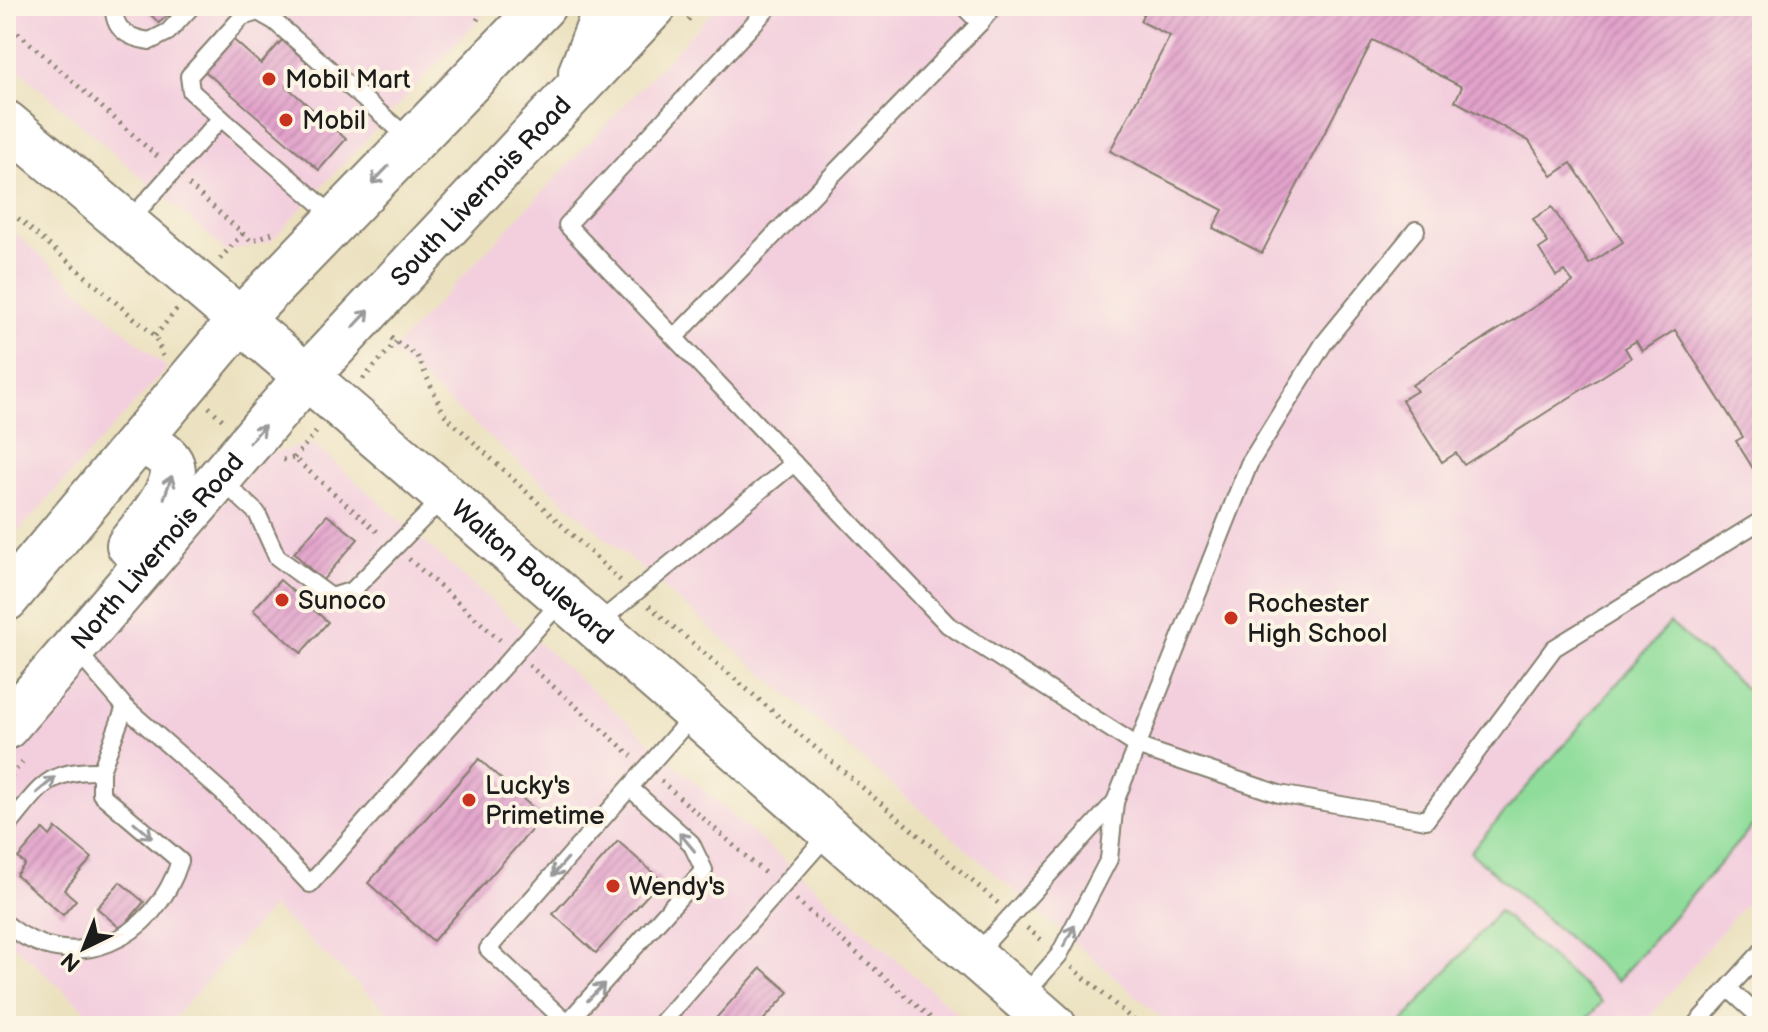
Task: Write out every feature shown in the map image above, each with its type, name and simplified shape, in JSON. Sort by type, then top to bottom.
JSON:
[{"type":"main road","points":[[6,599],[241,319],[543,6]]},
{"type":"main road","points":[[573,93],[607,6]]},
{"type":"main road","name":"South Livernois Road","points":[[307,376],[654,6]]},
{"type":"main road","name":"Walton Boulevard","points":[[6,123],[446,495],[1054,1026]]},
{"type":"main road","name":"North Livernois Road","points":[[6,727],[307,376]]},
{"type":"main road","points":[[75,649],[92,592],[163,501],[173,475],[171,463],[159,451],[139,441]]},
{"type":"main road","points":[[6,630],[20,615],[57,539]]},
{"type":"lane","points":[[114,6],[116,23],[122,32],[150,41],[168,32],[192,6]]},
{"type":"lane","points":[[770,6],[567,225],[948,625],[1139,747],[1279,794],[1426,820],[1554,648],[1762,520]]},
{"type":"lane","points":[[963,6],[980,23]]},
{"type":"lane","points":[[675,337],[994,6]]},
{"type":"lane","points":[[337,219],[191,91],[189,76],[242,17],[258,12],[274,21],[412,141]]},
{"type":"lane","points":[[127,224],[221,118]]},
{"type":"lane","points":[[1022,998],[1059,955],[1109,859],[1115,802],[1249,464],[1324,343],[1416,230]]},
{"type":"lane","points":[[75,649],[125,707],[223,793],[310,884],[515,653],[580,611],[634,593],[794,463]]},
{"type":"lane","points":[[220,479],[257,513],[277,557],[331,597],[353,590],[397,549],[446,495]]},
{"type":"lane","points":[[6,924],[23,937],[58,947],[94,951],[120,940],[146,918],[172,884],[180,861],[101,794],[101,771],[125,707]]},
{"type":"lane","points":[[630,788],[691,843],[704,870],[567,1023],[488,949],[696,712]]},
{"type":"lane","points":[[6,829],[47,780],[70,770],[101,771]]},
{"type":"lane","points":[[974,956],[1115,802]]},
{"type":"lane","points":[[659,1026],[831,831]]},
{"type":"lane","points":[[1694,1026],[1730,990],[1762,951]]},
{"type":"lane","points":[[1730,990],[1762,1019]]},
{"type":"path","points":[[6,22],[251,241],[275,231],[301,256]]},
{"type":"path","points":[[6,208],[155,336],[167,368],[270,463],[294,458],[940,1026]]},
{"type":"path","points":[[363,317],[417,356],[444,414],[634,593],[1140,1026]]},
{"type":"shaded area","points":[[6,6],[491,6],[270,242],[226,251],[6,59]]},
{"type":"shaded area","name":"Rochester High School","points":[[718,6],[1762,6],[1762,884],[1642,1026],[1171,1026],[391,352]]},
{"type":"shaded area","points":[[6,225],[167,368],[6,545]]},
{"type":"shaded area","points":[[313,443],[972,1026],[404,1026],[272,907],[167,1026],[103,1026],[6,938],[6,757],[264,455]]},
{"type":"green space","points":[[1670,623],[1762,703],[1762,815],[1617,981],[1470,852]]},
{"type":"green space","points":[[1499,911],[1602,1002],[1580,1026],[1399,1026]]},
{"type":"building","points":[[142,6],[184,6],[172,19],[168,15],[159,23]]},
{"type":"building","points":[[1147,6],[1762,6],[1762,483],[1736,441],[1743,437],[1675,330],[1642,351],[1636,341],[1625,348],[1631,358],[1464,465],[1456,453],[1442,462],[1402,400],[1417,391],[1412,385],[1573,282],[1565,271],[1556,276],[1539,249],[1548,243],[1533,219],[1552,207],[1589,264],[1623,242],[1571,163],[1552,176],[1529,141],[1455,101],[1462,87],[1373,40],[1262,253],[1213,228],[1223,210],[1110,151],[1170,36],[1140,21]]},
{"type":"building","points":[[228,35],[261,64],[282,40],[307,62],[286,86],[346,139],[319,170],[200,67]]},
{"type":"building","points":[[327,515],[358,539],[322,581],[294,553]]},
{"type":"building","points":[[280,580],[328,622],[301,653],[253,610]]},
{"type":"building","points":[[479,759],[543,817],[433,941],[368,883]]},
{"type":"building","points":[[56,828],[92,858],[64,890],[76,900],[63,915],[16,875],[25,864],[18,858],[43,829],[50,836]]},
{"type":"building","points":[[618,841],[661,880],[596,953],[553,914]]},
{"type":"building","points":[[120,882],[144,902],[121,929],[97,908]]},
{"type":"building","points":[[761,968],[789,992],[758,1026],[709,1026]]},
{"type":"place","name":"Mobil Mart","points":[[269,79]]},
{"type":"place","name":"Mobil","points":[[286,120]]},
{"type":"place","name":"Sunoco","points":[[282,600]]},
{"type":"place","name":"Rochester High School","points":[[1231,618]]},
{"type":"place","name":"Lucky's Primetime","points":[[469,800]]},
{"type":"place","name":"Wendy's","points":[[613,886]]}]
